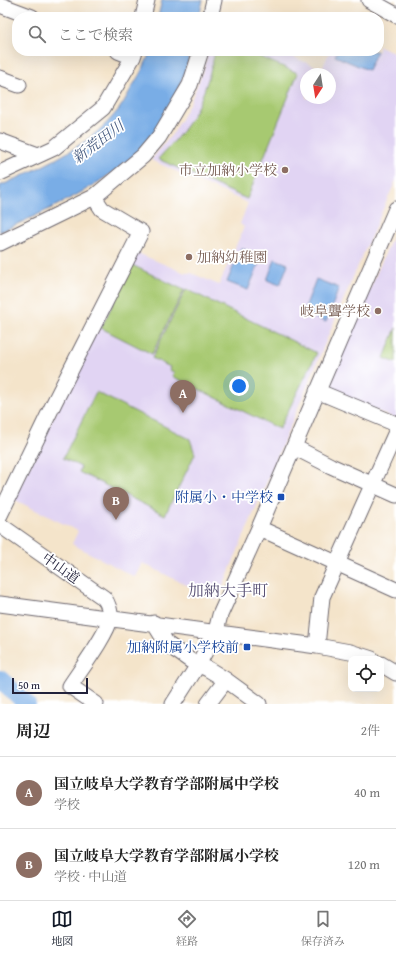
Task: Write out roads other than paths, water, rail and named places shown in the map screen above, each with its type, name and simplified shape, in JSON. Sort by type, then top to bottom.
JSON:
[{"type":"street","points":[[144,12],[147,0]]},
{"type":"street","points":[[211,12],[214,0]]},
{"type":"street","points":[[369,0],[396,15]]},
{"type":"street","points":[[0,5],[19,12]]},
{"type":"street","points":[[0,173],[54,148],[102,108],[133,56]]},
{"type":"street","points":[[0,243],[94,197],[142,156],[159,137],[190,85],[199,56]]},
{"type":"street","points":[[0,78],[19,85]]},
{"type":"street","points":[[0,141],[38,155]]},
{"type":"street","points":[[0,515],[54,402],[141,232],[102,209],[94,197]]},
{"type":"street","points":[[173,704],[198,665],[216,631],[220,615],[396,209]]},
{"type":"street","points":[[317,391],[396,424]]},
{"type":"street","points":[[317,646],[322,597],[396,432]]},
{"type":"street","points":[[294,446],[371,485],[396,495]]},
{"type":"street","name":"中山道","points":[[0,525],[104,598],[108,603],[110,618]]},
{"type":"street","points":[[259,528],[396,590]]},
{"type":"street","points":[[0,604],[216,631],[317,646],[350,652],[363,656]]},
{"type":"street","points":[[96,704],[70,686],[106,630],[110,618]]},
{"type":"street","points":[[154,623],[167,644],[191,661],[226,680],[259,704]]},
{"type":"street","points":[[384,666],[396,672]]},
{"type":"street","points":[[208,704],[226,680]]},
{"type":"water","points":[[162,0],[203,0],[200,12],[159,12]]},
{"type":"water","name":"新荒田川","points":[[148,56],[189,56],[178,90],[165,115],[150,138],[126,162],[93,185],[56,206],[0,232],[0,186],[61,156],[103,127],[117,112],[144,66]]},
{"type":"water","points":[[335,56],[375,56],[368,70]]},
{"type":"water","points":[[241,248],[262,256],[248,290],[227,282]]},
{"type":"water","points":[[275,259],[288,264],[280,285],[267,280]]},
{"type":"water","points":[[316,279],[339,288],[326,322],[303,313]]},
{"type":"waterway","points":[[0,679],[27,704]]},
{"type":"place","name":"市立加納小学校","points":[[285,170]]},
{"type":"place","name":"加納幼稚園","points":[[189,257]]},
{"type":"place","name":"岐阜聾学校","points":[[378,311]]},
{"type":"place","name":"国立岐阜大学教育学部附属中学校","points":[[183,413]]},
{"type":"place","name":"附属小・中学校","points":[[281,497]]},
{"type":"place","name":"国立岐阜大学教育学部附属小学校","points":[[116,520]]},
{"type":"place","name":"加納附属小学校前","points":[[247,647]]},
{"type":"district","name":"加納大手町","points":[[228,590]]}]
